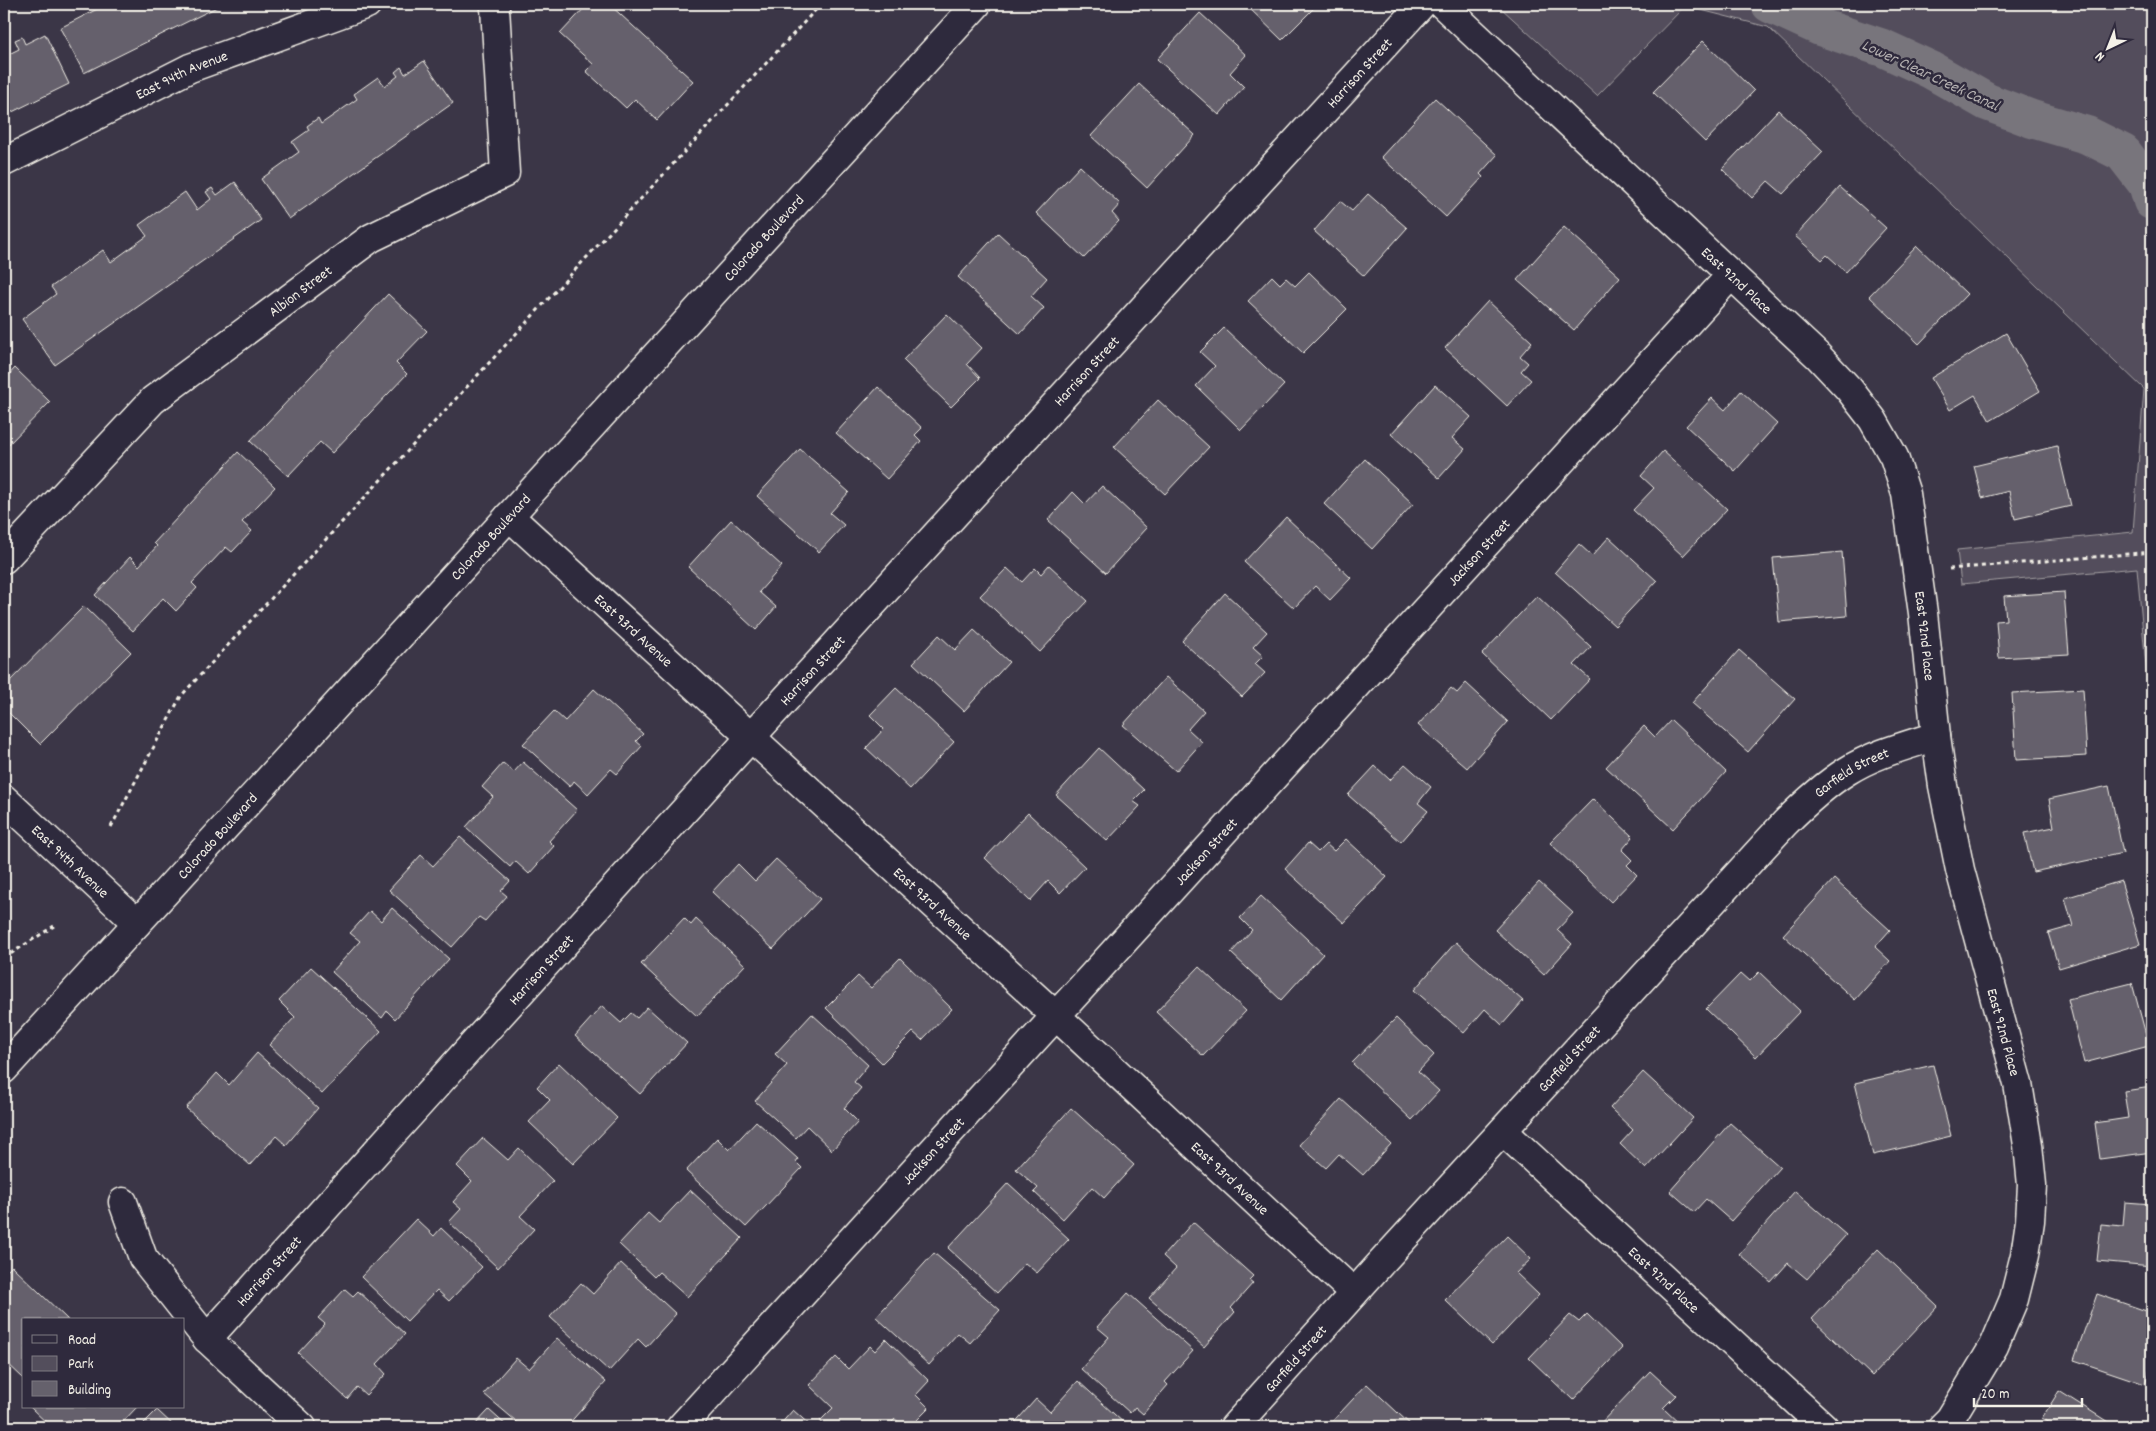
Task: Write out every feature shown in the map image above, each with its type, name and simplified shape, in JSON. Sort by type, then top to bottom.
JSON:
[{"type":"street","name":"East 94th Avenue","points":[[4,162],[190,68],[366,4]]},
{"type":"street","name":"Colorado Boulevard","points":[[4,1069],[977,4]]},
{"type":"street","name":"Harrison Street","points":[[207,1339],[750,738],[1422,4]]},
{"type":"street","name":"East 92nd Place","points":[[1442,4],[1818,356],[1849,389],[1873,420],[1894,457],[1906,494],[1923,613],[1936,736],[1944,791],[1960,870],[2018,1084],[2028,1145],[2032,1185],[2026,1256],[2014,1299],[1994,1346],[1950,1419],[1942,1427]]},
{"type":"street","name":"Albion Street","points":[[4,559],[152,400],[371,238],[505,173],[495,8]]},
{"type":"street","name":"Jackson Street","points":[[681,1427],[1731,275]]},
{"type":"street","name":"East 93rd Avenue","points":[[509,516],[1055,1015],[1354,1292]]},
{"type":"street","name":"Garfield Street","points":[[1234,1427],[1354,1292],[1503,1132],[1778,830],[1813,796],[1847,770],[1884,753],[1936,736]]},
{"type":"street","name":"East 94th Avenue","points":[[4,799],[137,923]]},
{"type":"street","name":"East 92nd Place","points":[[1503,1132],[1824,1427]]},
{"type":"street","points":[[123,1202],[142,1258],[207,1339],[302,1427]]},
{"type":"path","points":[[111,827],[181,696],[821,4]]},
{"type":"path","points":[[1951,569],[2152,552]]},
{"type":"path","points":[[4,958],[54,926]]},
{"type":"green space","points":[[1499,4],[2152,4],[2152,732],[2137,568],[1961,584],[1957,550],[2133,532],[2144,389],[1768,27],[1685,6],[1597,96],[1501,8]]},
{"type":"building","points":[[102,4],[223,4],[84,73],[60,28],[103,6]]},
{"type":"building","points":[[588,4],[609,4],[693,81],[657,120],[635,99],[626,108],[586,71],[593,64],[560,34]]},
{"type":"building","points":[[1245,4],[1318,4],[1282,40]]},
{"type":"building","points":[[1200,13],[1246,55],[1230,73],[1244,87],[1219,115],[1157,59]]},
{"type":"building","points":[[45,34],[69,84],[4,116],[4,53],[5,56],[19,49],[15,40],[22,37],[25,44]]},
{"type":"building","points":[[1703,41],[1754,91],[1705,142],[1653,92]]},
{"type":"building","points":[[424,61],[453,103],[289,219],[261,179],[299,152],[292,142],[309,130],[307,126],[318,118],[321,124],[357,99],[354,94],[378,77],[385,86],[398,76],[395,72],[401,67],[405,74]]},
{"type":"building","points":[[1139,84],[1195,135],[1147,188],[1091,136]]},
{"type":"building","points":[[1435,98],[1497,155],[1480,174],[1483,177],[1446,217],[1381,157]]},
{"type":"building","points":[[1778,110],[1823,152],[1783,194],[1768,181],[1752,198],[1722,169]]},
{"type":"building","points":[[1080,166],[1120,204],[1112,213],[1119,221],[1084,258],[1036,213]]},
{"type":"building","points":[[235,182],[261,220],[55,365],[22,319],[56,294],[51,287],[103,250],[111,262],[147,236],[139,225],[185,192],[197,210],[211,199],[206,192],[212,188],[217,195]]},
{"type":"building","points":[[1840,187],[1886,228],[1846,272],[1827,255],[1822,260],[1795,236]]},
{"type":"building","points":[[1368,194],[1407,228],[1364,276],[1314,231],[1340,201],[1352,211]]},
{"type":"building","points":[[1564,227],[1620,277],[1574,330],[1517,280]]},
{"type":"building","points":[[998,233],[1047,278],[1031,296],[1044,308],[1020,334],[958,277]]},
{"type":"building","points":[[1917,246],[1967,294],[1919,344],[1869,296]]},
{"type":"building","points":[[1309,272],[1347,309],[1303,353],[1248,301],[1272,276],[1280,284],[1286,278],[1295,286]]},
{"type":"building","points":[[388,294],[427,331],[396,363],[407,374],[332,453],[320,442],[288,476],[250,441]]},
{"type":"building","points":[[1488,301],[1532,342],[1520,356],[1528,363],[1521,371],[1531,380],[1507,406],[1445,348]]},
{"type":"building","points":[[947,314],[982,348],[967,364],[980,378],[951,407],[903,360]]},
{"type":"building","points":[[1224,328],[1284,385],[1241,430],[1196,386],[1215,366],[1200,352]]},
{"type":"building","points":[[2006,333],[2040,391],[1990,421],[1975,395],[1950,410],[1931,378]]},
{"type":"building","points":[[15,368],[50,402],[4,449],[4,380]]},
{"type":"building","points":[[1435,385],[1471,417],[1452,438],[1465,449],[1439,478],[1391,434]]},
{"type":"building","points":[[878,387],[922,428],[915,435],[921,441],[887,479],[836,433]]},
{"type":"building","points":[[1741,391],[1777,424],[1735,471],[1686,426],[1712,398],[1725,410]]},
{"type":"building","points":[[1158,400],[1209,447],[1165,494],[1114,447]]},
{"type":"building","points":[[2057,446],[2071,506],[2015,519],[2009,491],[1982,498],[1974,466]]},
{"type":"building","points":[[800,449],[849,492],[830,513],[844,525],[819,552],[757,496]]},
{"type":"building","points":[[1663,451],[1727,509],[1683,556],[1633,510],[1654,488],[1641,476]]},
{"type":"building","points":[[238,452],[275,487],[242,522],[252,531],[232,552],[226,547],[192,583],[197,588],[176,611],[163,598],[133,631],[95,595],[130,557],[139,566],[157,546],[154,543]]},
{"type":"building","points":[[1365,459],[1413,504],[1372,549],[1324,504]]},
{"type":"building","points":[[1102,486],[1147,528],[1106,573],[1048,520],[1073,492],[1085,504]]},
{"type":"building","points":[[1286,517],[1351,578],[1330,600],[1315,586],[1294,608],[1244,562]]},
{"type":"building","points":[[731,520],[782,566],[759,592],[776,607],[756,630],[688,567]]},
{"type":"building","points":[[1609,537],[1657,581],[1615,626],[1555,572],[1579,544],[1592,556]]},
{"type":"building","points":[[1842,552],[1847,616],[1779,622],[1773,558]]},
{"type":"building","points":[[1049,565],[1088,601],[1040,652],[980,596],[1007,568],[1022,582],[1035,568],[1041,574]]},
{"type":"building","points":[[2064,592],[2069,654],[1999,658],[1996,621],[2006,620],[2004,596]]},
{"type":"building","points":[[1225,593],[1267,632],[1253,647],[1263,656],[1255,664],[1265,673],[1242,697],[1182,641]]},
{"type":"building","points":[[1537,596],[1591,647],[1574,665],[1590,679],[1551,720],[1482,654]]},
{"type":"building","points":[[84,606],[131,652],[40,744],[4,708],[4,687]]},
{"type":"building","points":[[974,630],[1009,662],[964,711],[913,663],[939,635],[955,650]]},
{"type":"building","points":[[1739,650],[1795,699],[1748,752],[1692,703]]},
{"type":"building","points":[[1166,677],[1204,711],[1188,729],[1202,742],[1176,771],[1123,725]]},
{"type":"building","points":[[1466,683],[1508,722],[1467,768],[1418,725],[1451,688],[1457,693]]},
{"type":"building","points":[[896,688],[954,742],[910,789],[866,748],[884,729],[870,715]]},
{"type":"building","points":[[594,689],[643,734],[636,741],[642,746],[617,774],[611,769],[588,794],[574,781],[570,787],[523,744],[554,711],[565,721]]},
{"type":"building","points":[[2083,689],[2087,756],[2016,760],[2012,693]]},
{"type":"building","points":[[1671,720],[1726,772],[1673,829],[1606,767],[1644,726],[1655,737]]},
{"type":"building","points":[[1099,748],[1144,790],[1133,801],[1140,806],[1107,841],[1056,795]]},
{"type":"building","points":[[523,762],[577,810],[549,841],[554,846],[529,874],[515,861],[510,867],[466,827],[493,797],[482,787],[503,763],[514,772]]},
{"type":"building","points":[[1405,764],[1431,787],[1418,803],[1428,811],[1401,842],[1348,795],[1375,766],[1390,780]]},
{"type":"building","points":[[2109,786],[2123,853],[2033,872],[2024,833],[2054,827],[2049,799]]},
{"type":"building","points":[[1593,799],[1633,837],[1622,850],[1632,860],[1627,865],[1637,875],[1611,902],[1550,843]]},
{"type":"building","points":[[1028,813],[1085,867],[1060,893],[1048,881],[1030,901],[985,858]]},
{"type":"building","points":[[460,837],[510,881],[501,891],[507,896],[485,921],[479,917],[452,947],[389,890],[421,855],[433,866]]},
{"type":"building","points":[[1346,839],[1387,877],[1344,923],[1285,869],[1308,843],[1318,852],[1326,844],[1334,851]]},
{"type":"building","points":[[776,859],[820,899],[773,949],[712,892],[738,864],[755,881]]},
{"type":"building","points":[[1834,879],[1890,930],[1875,947],[1890,961],[1855,1000],[1783,935]]},
{"type":"building","points":[[2121,881],[2140,944],[2059,968],[2048,933],[2073,926],[2065,898]]},
{"type":"building","points":[[1539,882],[1573,913],[1557,930],[1572,944],[1544,975],[1495,930]]},
{"type":"building","points":[[1261,896],[1323,954],[1281,1000],[1231,953],[1252,930],[1240,918]]},
{"type":"building","points":[[392,908],[449,959],[395,1019],[387,1011],[382,1018],[332,972],[360,941],[350,933],[370,911],[381,921]]},
{"type":"building","points":[[684,918],[691,925],[696,919],[745,965],[697,1016],[641,964]]},
{"type":"building","points":[[1456,942],[1523,1001],[1502,1025],[1485,1009],[1464,1033],[1414,990]]},
{"type":"building","points":[[900,958],[952,1009],[922,1040],[913,1032],[882,1063],[826,1008],[858,976],[871,988]]},
{"type":"building","points":[[311,967],[381,1031],[322,1094],[269,1045],[295,1017],[279,1001]]},
{"type":"building","points":[[1199,967],[1246,1011],[1203,1056],[1156,1012]]},
{"type":"building","points":[[1759,972],[1800,1011],[1756,1057],[1706,1009],[1741,973],[1750,981]]},
{"type":"building","points":[[2132,983],[2149,1046],[2084,1063],[2068,999]]},
{"type":"building","points":[[602,1006],[621,1023],[631,1013],[637,1018],[647,1007],[687,1043],[640,1094],[575,1036]]},
{"type":"building","points":[[812,1014],[868,1065],[854,1082],[861,1088],[844,1108],[858,1122],[832,1150],[807,1126],[796,1138],[755,1101],[787,1065],[775,1054]]},
{"type":"building","points":[[1396,1018],[1434,1055],[1418,1072],[1439,1091],[1412,1120],[1352,1063]]},
{"type":"building","points":[[257,1053],[318,1108],[286,1145],[276,1136],[250,1165],[186,1108],[217,1073],[229,1085]]},
{"type":"building","points":[[559,1063],[617,1118],[573,1164],[529,1122],[550,1100],[537,1087]]},
{"type":"building","points":[[1933,1065],[1951,1136],[1873,1155],[1855,1083]]},
{"type":"building","points":[[1643,1072],[1693,1118],[1646,1169],[1620,1144],[1633,1130],[1610,1108]]},
{"type":"building","points":[[2152,1087],[2152,1152],[2100,1159],[2095,1123],[2128,1118],[2124,1091]]},
{"type":"building","points":[[1341,1099],[1391,1144],[1363,1175],[1339,1154],[1326,1168],[1299,1145]]},
{"type":"building","points":[[1071,1108],[1134,1165],[1104,1198],[1092,1187],[1063,1219],[1034,1192],[1038,1188],[1016,1169]]},
{"type":"building","points":[[756,1121],[798,1159],[796,1162],[802,1168],[746,1227],[686,1171],[717,1138],[729,1150]]},
{"type":"building","points":[[1730,1123],[1780,1167],[1731,1221],[1706,1199],[1694,1212],[1670,1191]]},
{"type":"building","points":[[483,1138],[508,1160],[519,1148],[553,1181],[520,1216],[534,1229],[498,1268],[449,1222],[461,1209],[453,1202],[472,1181],[457,1166]]},
{"type":"building","points":[[1008,1183],[1069,1239],[1037,1273],[1025,1263],[997,1293],[948,1248]]},
{"type":"building","points":[[690,1190],[742,1238],[687,1297],[659,1272],[654,1277],[619,1244],[648,1213],[659,1223]]},
{"type":"building","points":[[1795,1191],[1846,1235],[1807,1279],[1788,1263],[1771,1282],[1739,1254]]},
{"type":"building","points":[[2125,1202],[2152,1204],[2152,1266],[2097,1261],[2101,1224],[2123,1226]]},
{"type":"building","points":[[416,1219],[434,1236],[441,1228],[482,1267],[449,1301],[437,1290],[407,1321],[361,1277]]},
{"type":"building","points":[[1193,1222],[1253,1276],[1249,1280],[1253,1283],[1231,1308],[1235,1312],[1204,1347],[1149,1298],[1176,1268],[1163,1256]]},
{"type":"building","points":[[1507,1236],[1531,1259],[1516,1273],[1539,1295],[1492,1345],[1445,1300]]},
{"type":"building","points":[[1878,1249],[1938,1306],[1872,1376],[1812,1319]]},
{"type":"building","points":[[934,1253],[1000,1310],[970,1343],[958,1333],[929,1365],[876,1317]]},
{"type":"building","points":[[621,1263],[676,1314],[646,1347],[638,1339],[609,1371],[550,1317],[581,1283],[593,1294]]},
{"type":"building","points":[[12,1266],[66,1318],[22,1318],[22,1377],[4,1360],[4,1274]]},
{"type":"building","points":[[345,1289],[353,1296],[358,1291],[405,1334],[377,1364],[386,1374],[366,1395],[357,1387],[347,1399],[298,1353],[325,1324],[318,1318]]},
{"type":"building","points":[[1128,1293],[1193,1351],[1165,1382],[1168,1385],[1143,1414],[1135,1407],[1130,1413],[1081,1369],[1109,1337],[1097,1327]]},
{"type":"building","points":[[2097,1294],[2152,1313],[2152,1362],[2145,1384],[2074,1360]]},
{"type":"building","points":[[1587,1314],[1622,1348],[1573,1400],[1529,1358],[1570,1315],[1579,1322]]},
{"type":"building","points":[[557,1338],[606,1382],[566,1427],[523,1427],[484,1394],[516,1358],[529,1369]]},
{"type":"building","points":[[886,1339],[929,1381],[916,1395],[929,1408],[910,1427],[905,1427],[895,1419],[887,1427],[827,1427],[820,1421],[833,1408],[809,1385],[836,1357],[848,1369],[870,1346],[875,1351]]},
{"type":"building","points":[[1650,1371],[1676,1395],[1663,1408],[1683,1427],[1597,1427]]},
{"type":"building","points":[[1078,1381],[1126,1425],[1124,1427],[1011,1427],[1036,1399],[1050,1412]]},
{"type":"building","points":[[1367,1384],[1413,1427],[1327,1427]]},
{"type":"building","points":[[2059,1391],[2116,1427],[2056,1427],[2042,1418]]},
{"type":"building","points":[[31,1408],[136,1408],[118,1427],[76,1427],[68,1420],[62,1427],[51,1427]]},
{"type":"building","points":[[157,1410],[175,1427],[140,1427]]},
{"type":"building","points":[[489,1410],[508,1427],[473,1427]]},
{"type":"building","points":[[793,1410],[812,1427],[778,1427]]},
{"type":"waterway","name":"Lower Clear Creek Canal","points":[[1770,4],[1820,27],[1883,48],[1931,70],[1987,102],[2032,119],[2087,135],[2123,153],[2147,184],[2152,201]]}]
